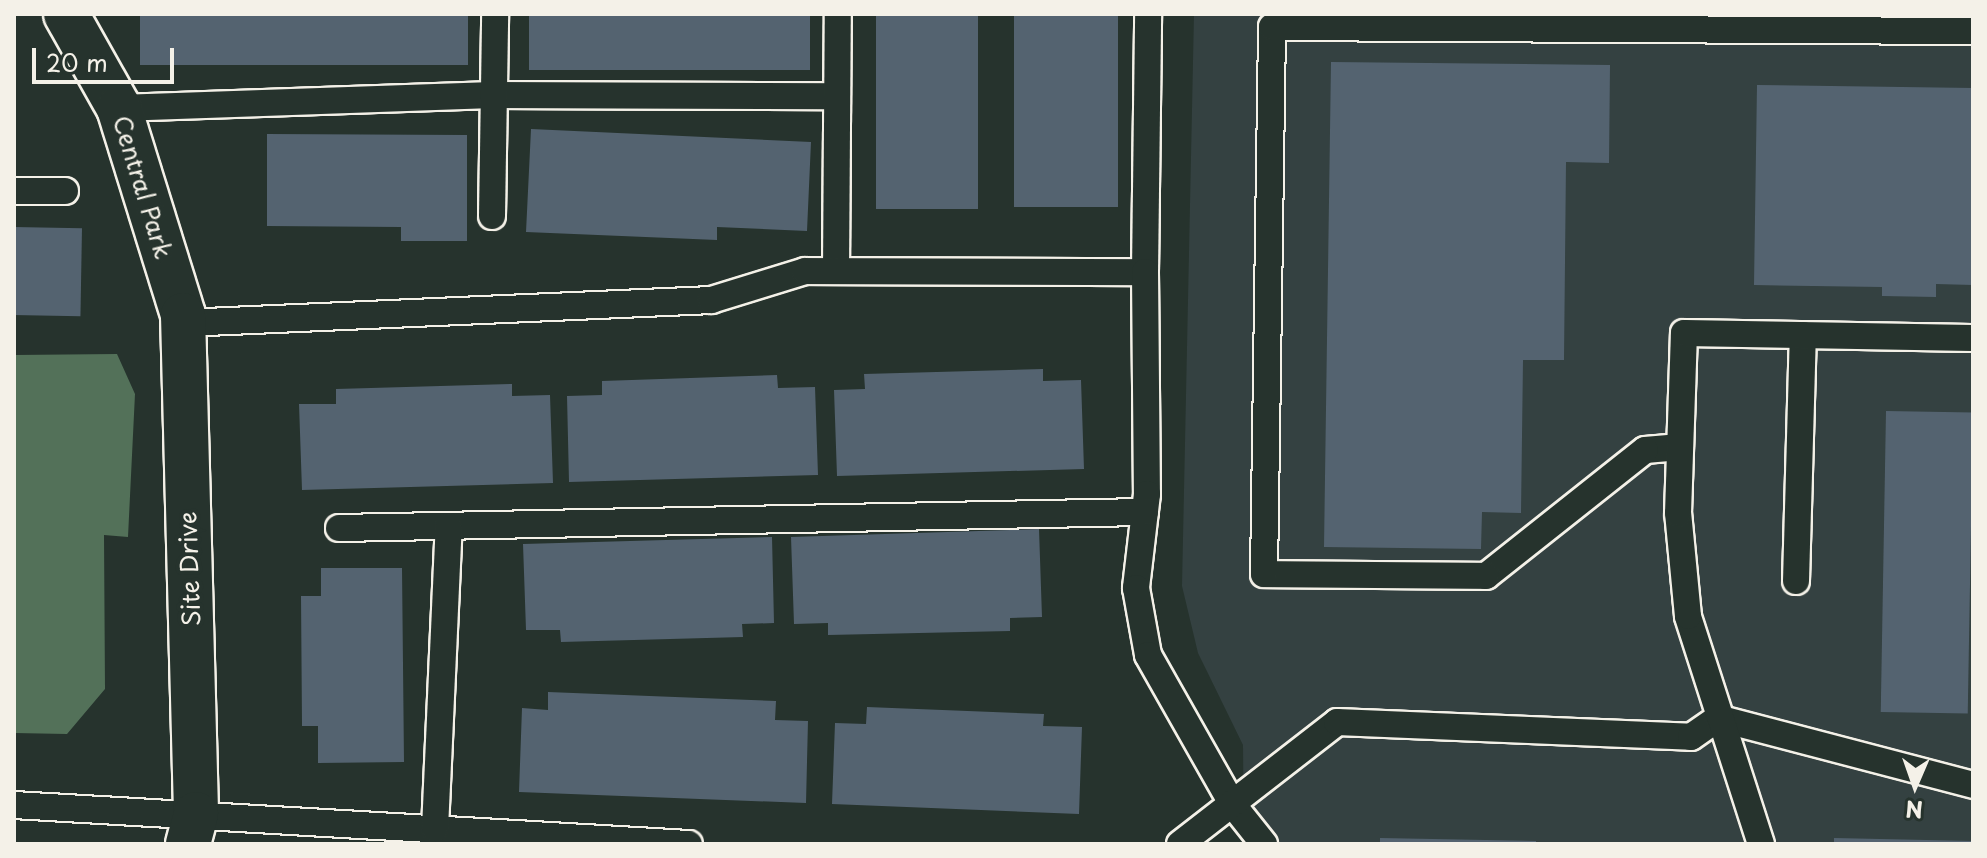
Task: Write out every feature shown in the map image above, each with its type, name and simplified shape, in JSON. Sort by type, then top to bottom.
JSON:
[{"type":"street","name":"Central Park","points":[[66,14],[119,108],[183,323]]},
{"type":"street","name":"Site Drive","points":[[183,323],[197,834]]},
{"type":"lane","points":[[492,216],[495,14]]},
{"type":"lane","points":[[836,271],[838,14]]},
{"type":"lane","points":[[1148,14],[1145,512],[1136,588],[1148,655],[1233,805],[1264,844]]},
{"type":"lane","points":[[1680,447],[1645,450],[1486,576],[1264,574],[1272,27],[1973,31]]},
{"type":"lane","points":[[119,108],[493,95],[837,96]]},
{"type":"lane","points":[[14,191],[65,191]]},
{"type":"lane","points":[[183,323],[711,300],[805,271],[1145,272]]},
{"type":"lane","points":[[1761,844],[1718,718],[1688,616],[1680,447],[1684,333],[1973,338]]},
{"type":"lane","points":[[1796,581],[1803,335]]},
{"type":"lane","points":[[339,528],[1145,512]]},
{"type":"lane","points":[[435,829],[449,526]]},
{"type":"lane","points":[[1180,844],[1337,722],[1691,737],[1718,718],[1973,785]]},
{"type":"lane","points":[[16,808],[197,834],[435,829],[689,844]]},
{"type":"shaded area","points":[[1194,14],[1973,14],[1973,844],[1244,844],[1243,745],[1198,653],[1182,586]]},
{"type":"green space","points":[[117,354],[135,394],[128,537],[104,535],[105,689],[67,734],[14,733],[14,355]]},
{"type":"building","points":[[140,14],[468,14],[468,65],[140,65]]},
{"type":"building","points":[[529,14],[810,14],[810,70],[529,70]]},
{"type":"building","points":[[876,14],[978,14],[978,209],[876,209]]},
{"type":"building","points":[[1014,14],[1118,14],[1118,207],[1014,207]]},
{"type":"building","points":[[1331,62],[1610,65],[1609,163],[1566,162],[1564,360],[1523,360],[1521,513],[1482,512],[1481,549],[1324,547]]},
{"type":"building","points":[[1757,85],[1973,88],[1973,285],[1936,284],[1936,297],[1882,296],[1882,287],[1754,285]]},
{"type":"building","points":[[531,129],[811,142],[807,231],[717,227],[717,240],[526,232]]},
{"type":"building","points":[[267,134],[467,135],[467,241],[401,241],[401,227],[267,226]]},
{"type":"building","points":[[14,227],[82,228],[80,316],[14,315]]},
{"type":"building","points":[[1043,369],[1043,381],[1081,380],[1084,469],[837,476],[834,390],[865,389],[864,374]]},
{"type":"building","points":[[777,375],[778,388],[815,387],[818,475],[569,482],[567,396],[602,395],[602,381]]},
{"type":"building","points":[[512,384],[512,396],[550,395],[553,483],[302,490],[299,404],[336,404],[336,389]]},
{"type":"building","points":[[1886,411],[1973,413],[1968,713],[1881,712]]},
{"type":"building","points":[[1039,529],[1042,617],[1010,618],[1010,631],[828,635],[828,623],[794,624],[791,537]]},
{"type":"building","points":[[772,537],[774,623],[742,624],[743,637],[561,642],[560,630],[526,630],[523,544]]},
{"type":"building","points":[[321,568],[402,568],[404,762],[318,763],[318,726],[302,726],[301,596],[321,596]]},
{"type":"building","points":[[548,692],[776,701],[775,720],[808,721],[806,803],[519,792],[522,708],[548,710]]},
{"type":"building","points":[[867,707],[1044,714],[1043,726],[1082,727],[1079,814],[832,804],[835,723],[866,724]]},
{"type":"building","points":[[1380,838],[1536,841],[1536,844],[1380,844]]},
{"type":"building","points":[[1834,838],[1973,841],[1973,844],[1834,844]]}]
